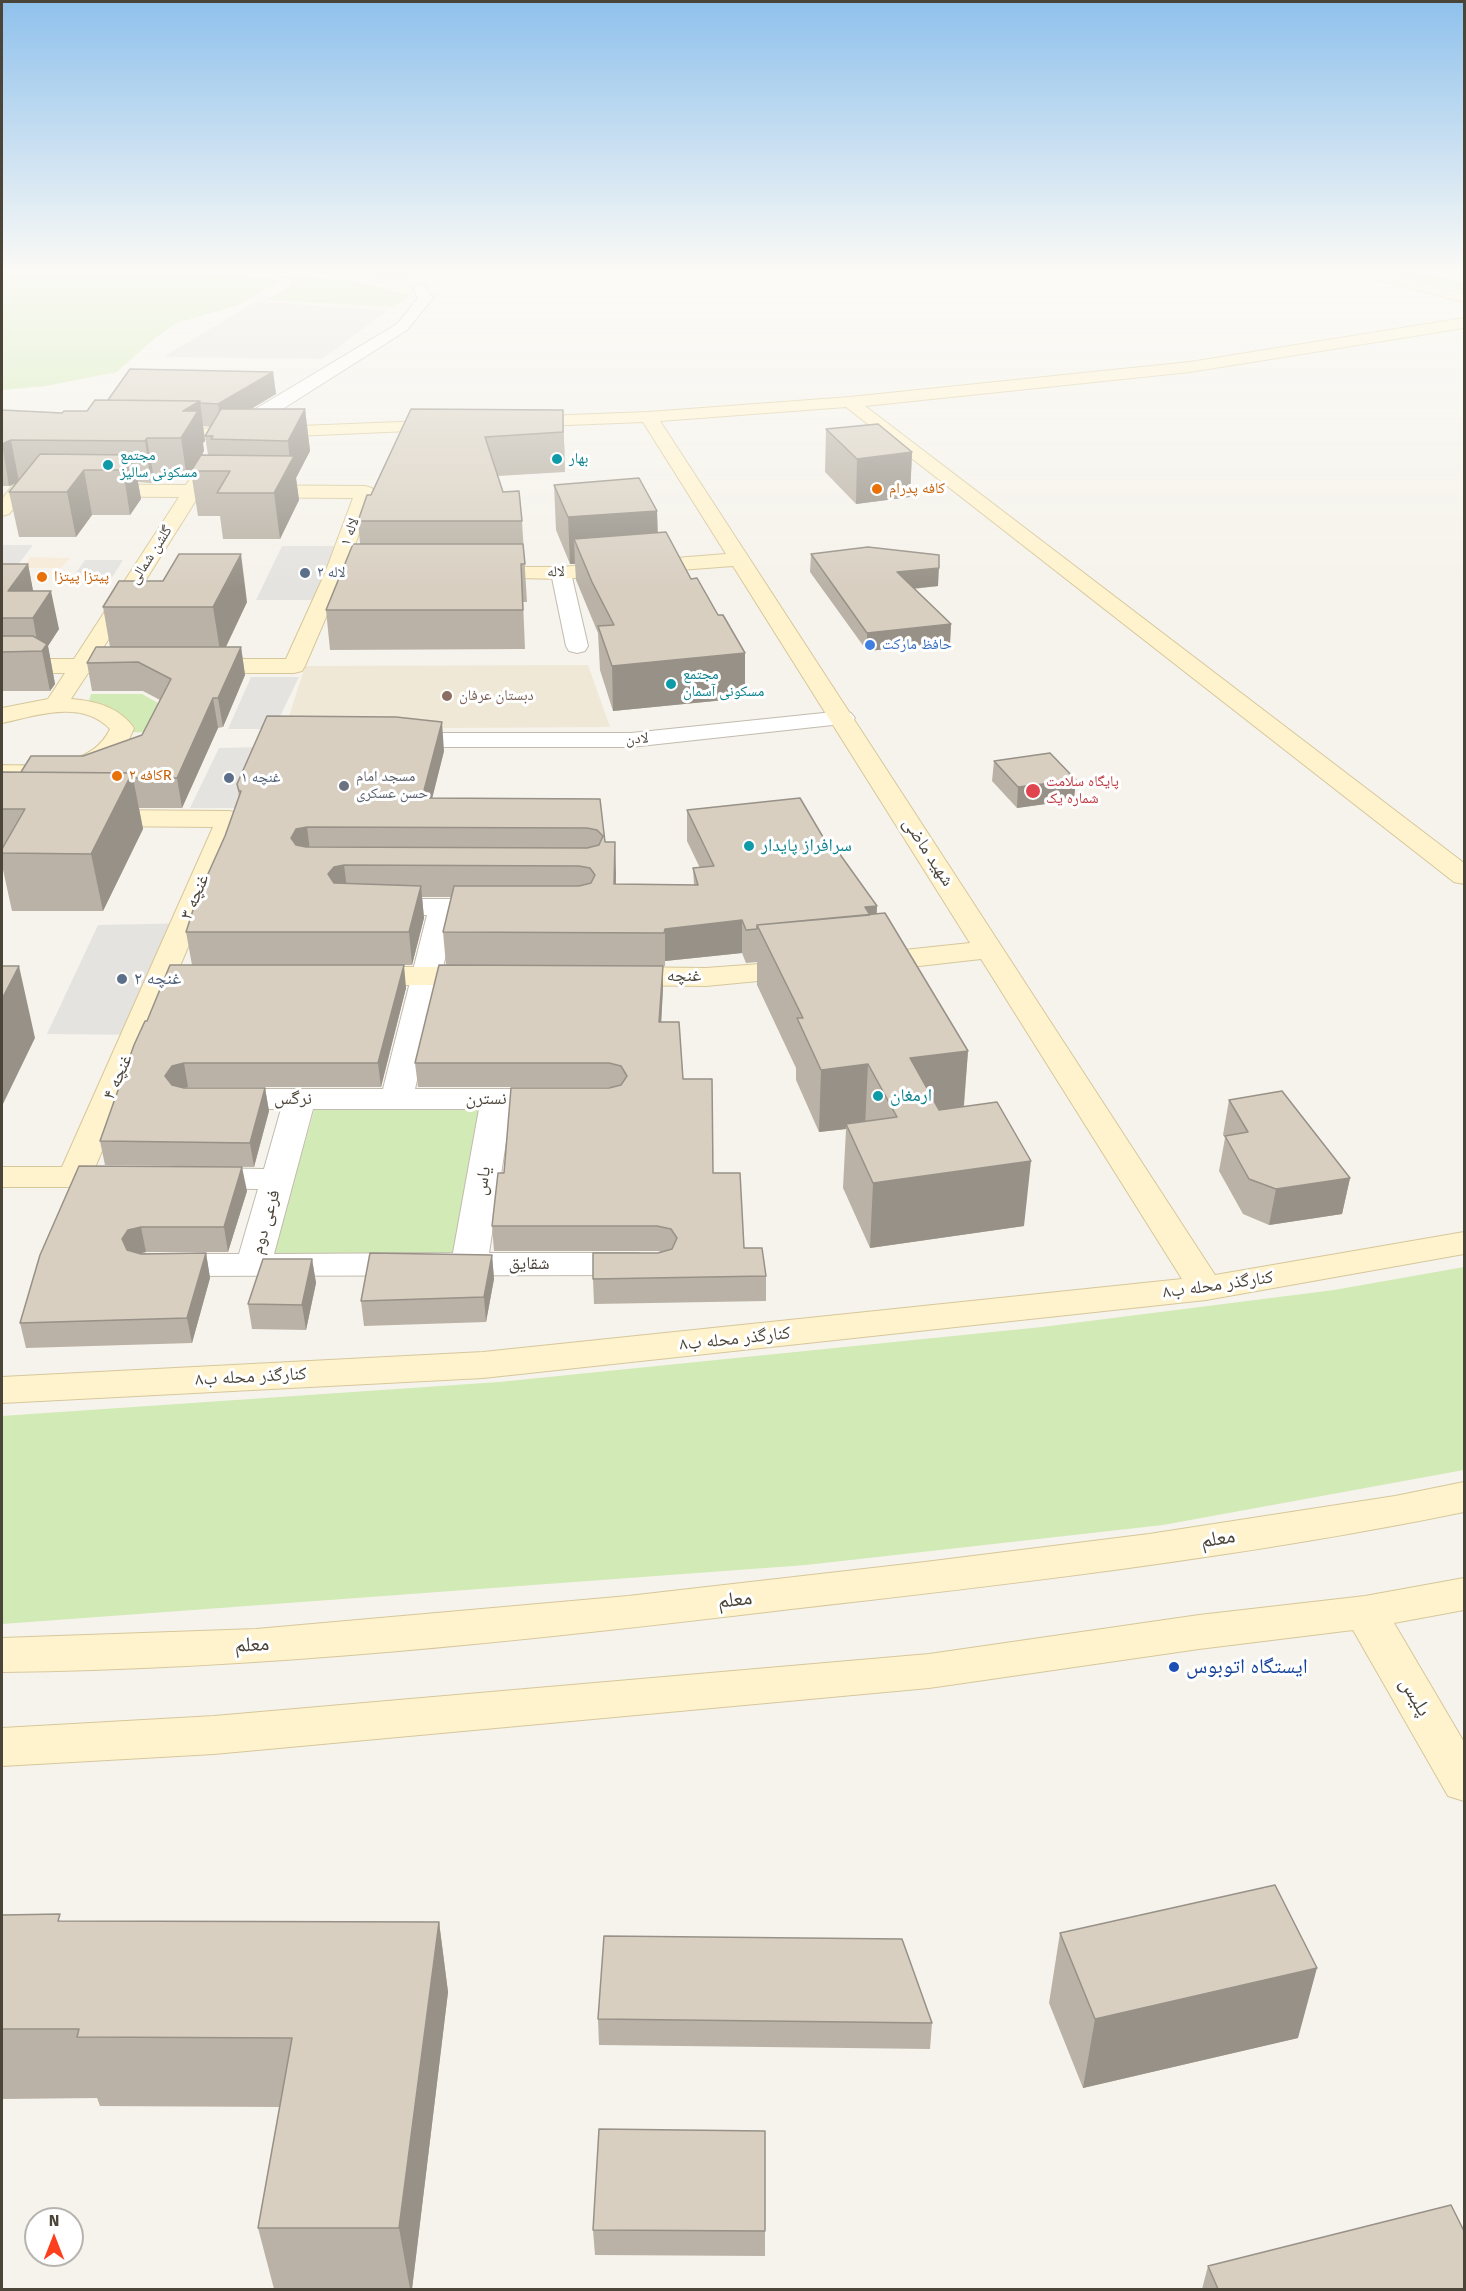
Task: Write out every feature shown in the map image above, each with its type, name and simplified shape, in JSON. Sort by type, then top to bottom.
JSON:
[{"type":"street","points":[[218,448],[264,413],[325,375]]},
{"type":"street","points":[[496,423],[648,417],[850,402],[1113,375]]},
{"type":"street","points":[[850,402],[1464,876]]},
{"type":"street","name":"شهید ماضی","points":[[648,417],[843,718],[1206,1288]]},
{"type":"street","points":[[143,433],[218,448],[461,424]]},
{"type":"street","name":"گلشن شمالی","points":[[55,706],[218,448]]},
{"type":"street","points":[[2,510],[19,490],[193,490]]},
{"type":"street","name":"لاله ۱","points":[[193,490],[365,492],[335,573]]},
{"type":"street","name":"لاله","points":[[466,573],[561,573],[741,559]]},
{"type":"street","points":[[175,666],[294,666],[335,573],[359,573]]},
{"type":"street","points":[[561,573],[577,646]]},
{"type":"street","points":[[2,666],[152,666]]},
{"type":"street","points":[[2,716],[55,706],[81,707],[101,711],[116,719],[122,728],[120,740],[109,751],[90,761],[66,769],[9,773],[2,794]]},
{"type":"street","name":"لادن","points":[[431,740],[631,740],[843,718]]},
{"type":"street","name":"غنچه ۳","points":[[73,818],[229,819],[173,976]]},
{"type":"street","points":[[379,878],[365,907],[518,908]]},
{"type":"street","points":[[398,1099],[443,907]]},
{"type":"street","name":"غنچه","points":[[590,976],[706,976],[830,967],[990,949]]},
{"type":"street","name":"غنچه ۴","points":[[74,1177],[173,976]]},
{"type":"street","points":[[336,976],[509,976]]},
{"type":"street","name":"نرگس","points":[[188,1099],[398,1099]]},
{"type":"street","name":"فرعی دوم","points":[[253,1264],[300,1099]]},
{"type":"street","name":"نسترن","points":[[398,1099],[587,1099]]},
{"type":"street","name":"یاس","points":[[470,1264],[497,1099]]},
{"type":"street","points":[[2,1178],[108,1178]]},
{"type":"street","points":[[165,1178],[278,1179]]},
{"type":"street","name":"کنارگذر محله ب۸","points":[[2,1390],[483,1365],[1206,1288],[1464,1243]]},
{"type":"street","name":"شقایق","points":[[147,1265],[658,1264]]},
{"type":"street","name":"معلم","points":[[2,1655],[256,1646],[628,1612],[1137,1551],[1395,1511],[1464,1497]]},
{"type":"street","points":[[2,1747],[225,1734],[929,1671],[1199,1632],[1365,1612],[1464,1594]]},
{"type":"street","name":"پلیس","points":[[1365,1612],[1464,1782]]},
{"type":"shaded area","points":[[2,545],[33,545],[2,586]]},
{"type":"shaded area","name":"لاله ۲","points":[[282,546],[352,546],[331,600],[256,600]]},
{"type":"shaded area","points":[[30,557],[70,558],[61,568],[23,568]]},
{"type":"shaded area","points":[[85,560],[123,560],[108,584],[69,583]]},
{"type":"shaded area","name":"دبستان عرفان","points":[[588,665],[610,727],[285,729],[305,666]]},
{"type":"shaded area","points":[[251,677],[299,677],[274,729],[228,729]]},
{"type":"shaded area","name":"غنچه ۱","points":[[266,747],[241,808],[190,808],[219,748]]},
{"type":"shaded area","name":"غنچه ۲","points":[[197,923],[146,1035],[47,1034],[98,925]]},
{"type":"green space","points":[[2,375],[102,375],[46,386],[2,390]]},
{"type":"green space","points":[[91,694],[142,694],[174,712],[163,733],[127,732],[88,705]]},
{"type":"green space","points":[[315,1107],[484,1107],[458,1256],[273,1255]]},
{"type":"green space","points":[[1464,1267],[1464,1470],[1163,1525],[806,1565],[2,1624],[2,1416],[499,1382],[1042,1327],[1334,1290]]},
{"type":"building","points":[[126,375],[268,375],[218,404],[200,403],[200,401],[108,400]]},
{"type":"building","points":[[95,400],[200,401],[183,411],[198,411],[181,438],[147,438],[145,441],[11,440],[2,444],[2,410],[62,413],[64,411],[87,411]]},
{"type":"building","points":[[221,409],[305,409],[288,441],[211,439],[213,436],[205,436]]},
{"type":"building","points":[[411,409],[563,410],[563,432],[485,437],[503,492],[519,491],[522,521],[358,521],[367,495],[371,495]]},
{"type":"building","points":[[878,424],[912,452],[857,459],[826,429]]},
{"type":"building","points":[[40,454],[133,455],[123,470],[84,470],[67,492],[9,492]]},
{"type":"building","points":[[201,455],[294,456],[274,493],[217,493],[230,471],[191,471]]},
{"type":"building","points":[[639,478],[657,511],[568,517],[554,485]]},
{"type":"building","points":[[666,532],[691,579],[697,578],[718,615],[723,615],[745,653],[612,666],[598,626],[614,625],[592,582],[574,539]]},
{"type":"building","points":[[353,544],[523,544],[525,564],[521,564],[523,610],[326,610]]},
{"type":"building","points":[[868,547],[939,555],[939,568],[897,572],[951,624],[867,633],[811,554]]},
{"type":"building","points":[[179,554],[241,554],[213,607],[103,607],[119,581],[163,581]]},
{"type":"building","points":[[2,564],[28,564],[8,591],[51,591],[33,618],[2,618]]},
{"type":"building","points":[[2,636],[33,636],[47,644],[42,651],[2,652]]},
{"type":"building","points":[[96,647],[241,647],[218,698],[213,698],[177,778],[133,778],[132,773],[21,772],[31,756],[83,756],[142,735],[171,679],[138,662],[87,663]]},
{"type":"building","points":[[267,716],[396,717],[442,722],[422,798],[600,799],[605,842],[615,842],[614,884],[698,885],[693,868],[714,866],[687,810],[800,798],[833,854],[839,853],[877,906],[865,907],[870,915],[757,925],[757,929],[746,930],[742,920],[665,929],[664,933],[443,932],[454,886],[579,886],[591,883],[595,875],[590,868],[579,866],[344,865],[334,867],[328,874],[334,883],[421,886],[409,932],[186,932],[201,885],[225,836],[241,791],[237,784]],"holes":[[[307,827],[587,828],[597,830],[603,836],[599,845],[587,848],[306,847],[296,845],[291,838],[296,829]]]},
{"type":"building","points":[[1050,753],[1076,780],[1018,787],[994,761]]},
{"type":"building","points":[[2,772],[132,773],[91,854],[2,853],[2,849],[25,809],[2,809]]},
{"type":"building","points":[[885,913],[968,1051],[910,1058],[939,1110],[997,1102],[1031,1161],[873,1183],[846,1124],[897,1117],[868,1064],[821,1070],[797,1018],[803,1018],[757,925]]},
{"type":"building","points":[[170,965],[404,965],[378,1063],[184,1063],[172,1066],[165,1076],[172,1085],[184,1088],[265,1088],[250,1143],[100,1141],[134,1045],[147,1021]]},
{"type":"building","points":[[439,965],[663,966],[659,1022],[679,1022],[683,1079],[712,1079],[713,1173],[740,1173],[744,1248],[762,1248],[766,1276],[593,1279],[593,1253],[658,1253],[672,1249],[677,1238],[671,1229],[657,1226],[492,1226],[498,1173],[504,1173],[511,1088],[609,1088],[621,1085],[627,1076],[621,1066],[609,1063],[415,1063]]},
{"type":"building","points":[[2,966],[19,966],[2,999]]},
{"type":"building","points":[[1282,1091],[1350,1178],[1276,1189],[1249,1179],[1225,1136],[1248,1132],[1229,1100]]},
{"type":"building","points":[[79,1166],[242,1167],[224,1227],[141,1227],[128,1230],[122,1239],[127,1250],[141,1254],[206,1253],[187,1318],[20,1323],[40,1255]]},
{"type":"building","points":[[370,1253],[492,1255],[484,1297],[361,1301]]},
{"type":"building","points":[[263,1259],[312,1259],[302,1305],[248,1304]]},
{"type":"building","points":[[1275,1885],[1317,1968],[1095,2019],[1060,1933]]},
{"type":"building","points":[[60,1914],[58,1921],[439,1922],[399,2228],[258,2228],[292,2038],[77,2037],[79,2029],[2,2029],[2,1915]]},
{"type":"building","points":[[604,1936],[902,1939],[932,2023],[598,2019]]},
{"type":"building","points":[[599,2129],[765,2131],[765,2231],[593,2230]]},
{"type":"building","points":[[1451,2205],[1464,2231],[1464,2289],[1218,2289],[1208,2266]]},
{"type":"place","name":"بهار","points":[[557,459]]},
{"type":"place","name":"مجتمع مسکونی سالیز","points":[[108,465]]},
{"type":"place","name":"کافه پدرام","points":[[877,489]]},
{"type":"place","name":"لاله ۲","points":[[305,573]]},
{"type":"place","name":"پیتزا پیتزا","points":[[42,577]]},
{"type":"place","name":"حافظ مارکت","points":[[870,645]]},
{"type":"place","name":"مجتمع مسکونی آسمان","points":[[671,684]]},
{"type":"place","name":"دبستان عرفان","points":[[447,696]]},
{"type":"place","name":"کافه ۲R","points":[[117,776]]},
{"type":"place","name":"غنچه ۱","points":[[229,778]]},
{"type":"place","name":"مسجد امام حسن عسکری","points":[[344,786]]},
{"type":"place","name":"پایگاه سلامت شماره یک","points":[[1033,791]]},
{"type":"place","name":"سرافراز پایدار","points":[[749,846]]},
{"type":"place","name":"غنچه ۲","points":[[122,979]]},
{"type":"place","name":"ارمغان","points":[[878,1096]]},
{"type":"place","name":"ایستگاه اتوبوس","points":[[1174,1667]]}]
